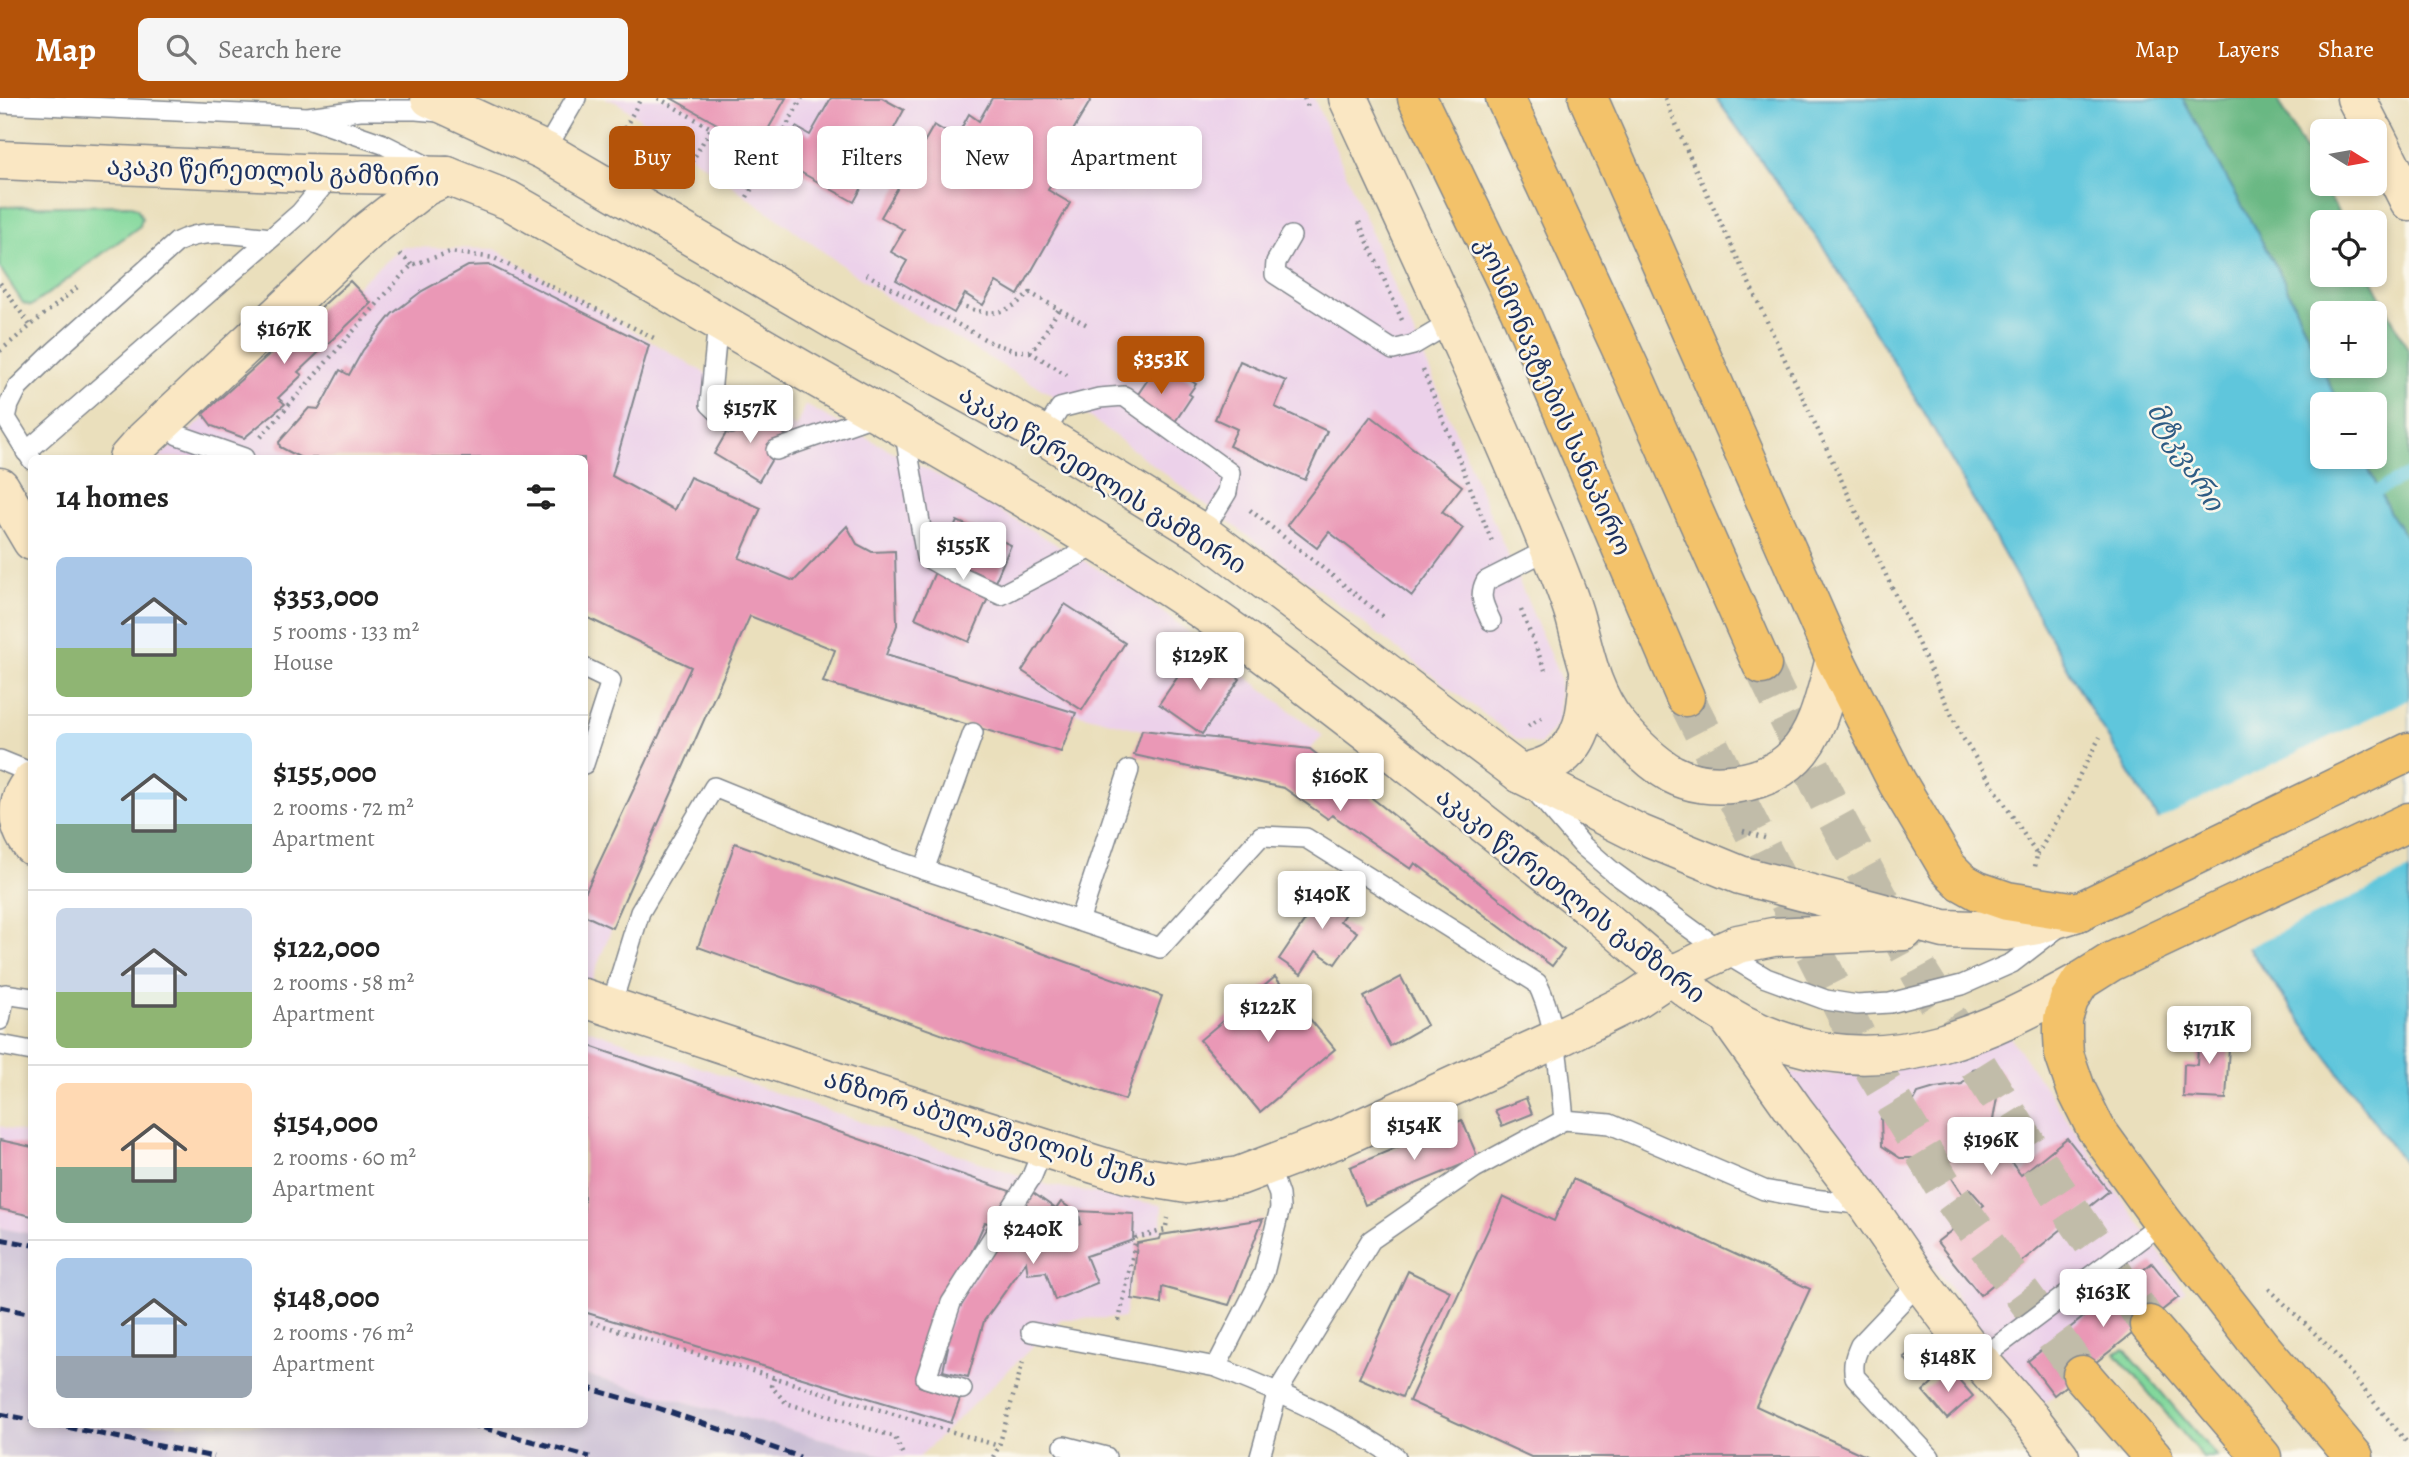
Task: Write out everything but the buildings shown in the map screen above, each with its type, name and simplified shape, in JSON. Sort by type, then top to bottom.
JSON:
[{"type":"main road","name":"აკაკი წერეთლის გამზირი","points":[[430,98],[471,107],[838,323],[1052,422],[1521,774],[1640,834],[1740,875],[1944,929],[2005,931],[2037,925],[2082,911]]},
{"type":"main road","points":[[1348,98],[1479,379],[1574,614],[1589,673],[1616,722],[1644,753],[1672,774],[1707,785],[1754,780],[1780,769],[1797,755],[1817,721],[1835,659]]},
{"type":"main road","name":"კოსმონავტების სანაპირო","points":[[1417,98],[1519,309],[1685,697]]},
{"type":"main road","points":[[1505,98],[1636,381],[1762,665]]},
{"type":"main road","points":[[1588,98],[1835,659],[1897,782],[1948,868],[1970,886],[2007,901],[2082,911],[2409,752]]},
{"type":"main road","points":[[2356,98],[2367,119]]},
{"type":"main road","points":[[2387,158],[2409,201]]},
{"type":"main road","name":"აკაკი წერეთლის გამზირი","points":[[0,160],[447,176],[508,200],[1101,543],[1255,648],[1589,907],[1670,976],[1729,1018],[1787,1044],[1850,1056],[1905,1053],[1942,1044],[1992,1026],[2096,972]]},
{"type":"main road","points":[[131,455],[164,420],[392,210],[424,187],[447,176]]},
{"type":"main road","points":[[0,487],[28,534]]},
{"type":"main road","points":[[1521,774],[1552,762],[1571,749],[1579,735],[1586,709],[1589,673]]},
{"type":"main road","points":[[28,786],[18,809],[20,828],[28,840]]},
{"type":"main road","points":[[2354,1457],[2262,1348],[2163,1222],[2096,1129],[2076,1089],[2064,1054],[2063,1019],[2068,1000],[2096,972],[2409,822]]},
{"type":"main road","name":"ანზორ აბულაშვილის ქუჩა","points":[[598,1002],[1043,1149],[1127,1174],[1187,1184],[1239,1176],[1337,1139],[1553,1040],[1634,1000],[1670,976],[1738,944],[1773,937],[1944,929]]},
{"type":"main road","points":[[1729,1018],[1794,1110],[1867,1205],[1920,1282],[1979,1360],[2060,1457]]},
{"type":"main road","points":[[2149,1325],[2262,1457]]},
{"type":"main road","points":[[2082,1375],[2153,1457]]},
{"type":"lane","points":[[545,151],[576,98]]},
{"type":"lane","points":[[0,103],[307,117],[371,110],[471,107]]},
{"type":"lane","points":[[307,117],[383,144],[447,176]]},
{"type":"lane","points":[[30,455],[300,213],[333,174]]},
{"type":"lane","points":[[28,455],[6,418],[9,405],[18,387],[55,351],[177,242],[191,235],[206,233],[271,238]]},
{"type":"lane","points":[[1291,236],[1276,262],[1275,274],[1393,350],[1413,345],[1452,322]]},
{"type":"lane","points":[[718,321],[710,404],[731,424]]},
{"type":"lane","points":[[1052,422],[1099,398],[1124,396],[1230,472],[1227,492],[1202,533]]},
{"type":"lane","points":[[164,420],[178,435],[251,453]]},
{"type":"lane","points":[[776,450],[892,421],[926,556],[1001,595],[1101,543]]},
{"type":"lane","points":[[1490,621],[1481,591],[1486,581],[1549,549]]},
{"type":"lane","points":[[588,670],[611,681],[588,752]]},
{"type":"lane","points":[[924,870],[972,733]]},
{"type":"lane","points":[[0,760],[28,771]]},
{"type":"lane","points":[[1079,921],[1129,770]]},
{"type":"lane","points":[[1521,774],[1583,846],[1613,872],[1721,951],[1766,978],[1816,997],[1857,1005],[1890,1003],[1962,985],[2012,963],[2082,911]]},
{"type":"lane","points":[[598,1002],[640,912],[714,787],[889,858],[1160,948],[1261,836],[1306,838],[1530,976],[1537,983],[1542,992],[1553,1040],[1564,1119]]},
{"type":"lane","points":[[0,1020],[2,994],[28,997]]},
{"type":"lane","points":[[0,1045],[28,1050]]},
{"type":"lane","points":[[1261,1457],[1278,1391],[1371,1240],[1475,1168],[1564,1119],[1610,1124],[1764,1190],[1867,1205]]},
{"type":"lane","points":[[962,1389],[926,1378],[951,1303],[1031,1176],[1043,1149]]},
{"type":"lane","points":[[1216,1367],[1264,1273],[1280,1208],[1279,1195],[1269,1166]]},
{"type":"lane","points":[[1979,1360],[2163,1222]]},
{"type":"lane","points":[[1920,1282],[1860,1345],[1853,1368],[1855,1377],[1930,1457]]},
{"type":"lane","points":[[1031,1332],[1216,1367],[1278,1391],[1396,1457]]},
{"type":"lane","points":[[1064,1446],[1106,1457]]},
{"type":"path","points":[[626,126],[641,98]]},
{"type":"path","points":[[658,98],[711,128],[695,156]]},
{"type":"path","points":[[747,197],[802,98]]},
{"type":"path","points":[[1304,98],[1310,110]]},
{"type":"path","points":[[1665,98],[1688,153],[1961,735],[2036,855]]},
{"type":"path","points":[[1354,211],[1413,345],[1549,678]]},
{"type":"path","points":[[251,453],[261,435],[405,272],[412,265],[450,253],[494,258],[654,338]]},
{"type":"path","points":[[866,274],[990,342],[1015,351],[1030,351],[1038,344],[1059,309]]},
{"type":"path","points":[[0,284],[39,337]]},
{"type":"path","points":[[959,304],[989,313],[1002,312],[1015,306],[1030,293],[1090,326]]},
{"type":"path","points":[[1227,492],[1386,619]]},
{"type":"path","points":[[1545,713],[1541,719],[1528,726],[1571,749]]},
{"type":"path","points":[[2033,875],[2036,855],[2075,789],[2100,737]]},
{"type":"path","points":[[1114,1346],[1136,1238],[1166,1230],[1169,1212]]},
{"type":"path","points":[[2260,1280],[2329,1347],[2409,1445]]},
{"type":"path","points":[[588,1321],[999,1446]]},
{"type":"path","points":[[993,1457],[999,1446],[1031,1332]]},
{"type":"path","points":[[774,1378],[771,1386],[786,1402],[895,1437],[904,1457]]},
{"type":"shaded area","points":[[605,98],[1314,98],[1560,678],[1558,722],[1540,745],[1517,739],[1091,418],[890,300],[737,189],[803,189],[803,126],[709,126],[709,169],[695,159],[695,126],[650,126],[618,103]]},
{"type":"shaded area","points":[[402,247],[495,249],[796,427],[805,405],[956,485],[1138,593],[1323,736],[1310,749],[1142,730],[1076,713],[886,655],[896,625],[740,558],[691,667],[588,617],[588,455],[161,455]]},
{"type":"shaded area","points":[[588,916],[612,928],[588,989]]},
{"type":"shaded area","points":[[588,1029],[1048,1185],[1162,1205],[1161,1232],[1139,1237],[1124,1318],[1061,1319],[919,1457],[889,1457],[588,1376]]},
{"type":"shaded area","points":[[2006,1031],[2186,1291],[2042,1405],[1781,1073],[1836,1074],[1903,1068]]},
{"type":"shaded area","points":[[0,1126],[28,1134],[28,1233],[0,1228]]},
{"type":"shaded area","points":[[0,1228],[28,1233],[28,1428],[588,1428],[588,1376],[889,1457],[0,1457]]},
{"type":"green space","points":[[2182,98],[2277,98],[2310,160],[2310,196],[2329,196],[2337,210],[2310,210],[2310,287],[2376,287],[2383,301],[2310,301],[2310,340],[2283,279]]},
{"type":"green space","points":[[129,205],[137,208],[142,218],[140,226],[31,306],[23,303],[0,268],[0,207]]},
{"type":"green space","points":[[2387,309],[2409,352],[2409,542],[2391,515],[2369,469],[2387,469],[2387,392],[2333,392],[2327,378],[2387,378]]},
{"type":"green space","points":[[2124,1349],[2217,1457],[2203,1457],[2115,1353]]},
{"type":"water","name":"მტკვარი","points":[[1716,98],[2182,98],[2283,279],[2310,340],[2310,378],[2327,378],[2333,392],[2310,392],[2310,469],[2369,469],[2391,515],[2409,542],[2409,1170],[2177,850],[2095,717],[1927,417],[1826,251]]},
{"type":"pier","points":[[2409,699],[2409,870],[2243,950],[2155,821]]},
{"type":"waterway","points":[[2366,497],[2409,474]]},
{"type":"tunnel","points":[[1762,665],[1835,816],[1921,975],[2049,1179],[2149,1325]]},
{"type":"tunnel","points":[[1685,697],[1874,1070],[1946,1190],[2082,1375]]},
{"type":"railway","points":[[0,1239],[28,1244]]},
{"type":"railway","points":[[0,1307],[28,1313]]},
{"type":"railway","points":[[588,1388],[658,1408],[800,1457]]},
{"type":"railway","points":[[0,1414],[28,1419]]},
{"type":"railway","points":[[72,1428],[214,1457]]},
{"type":"railway","points":[[484,1428],[590,1457]]}]
